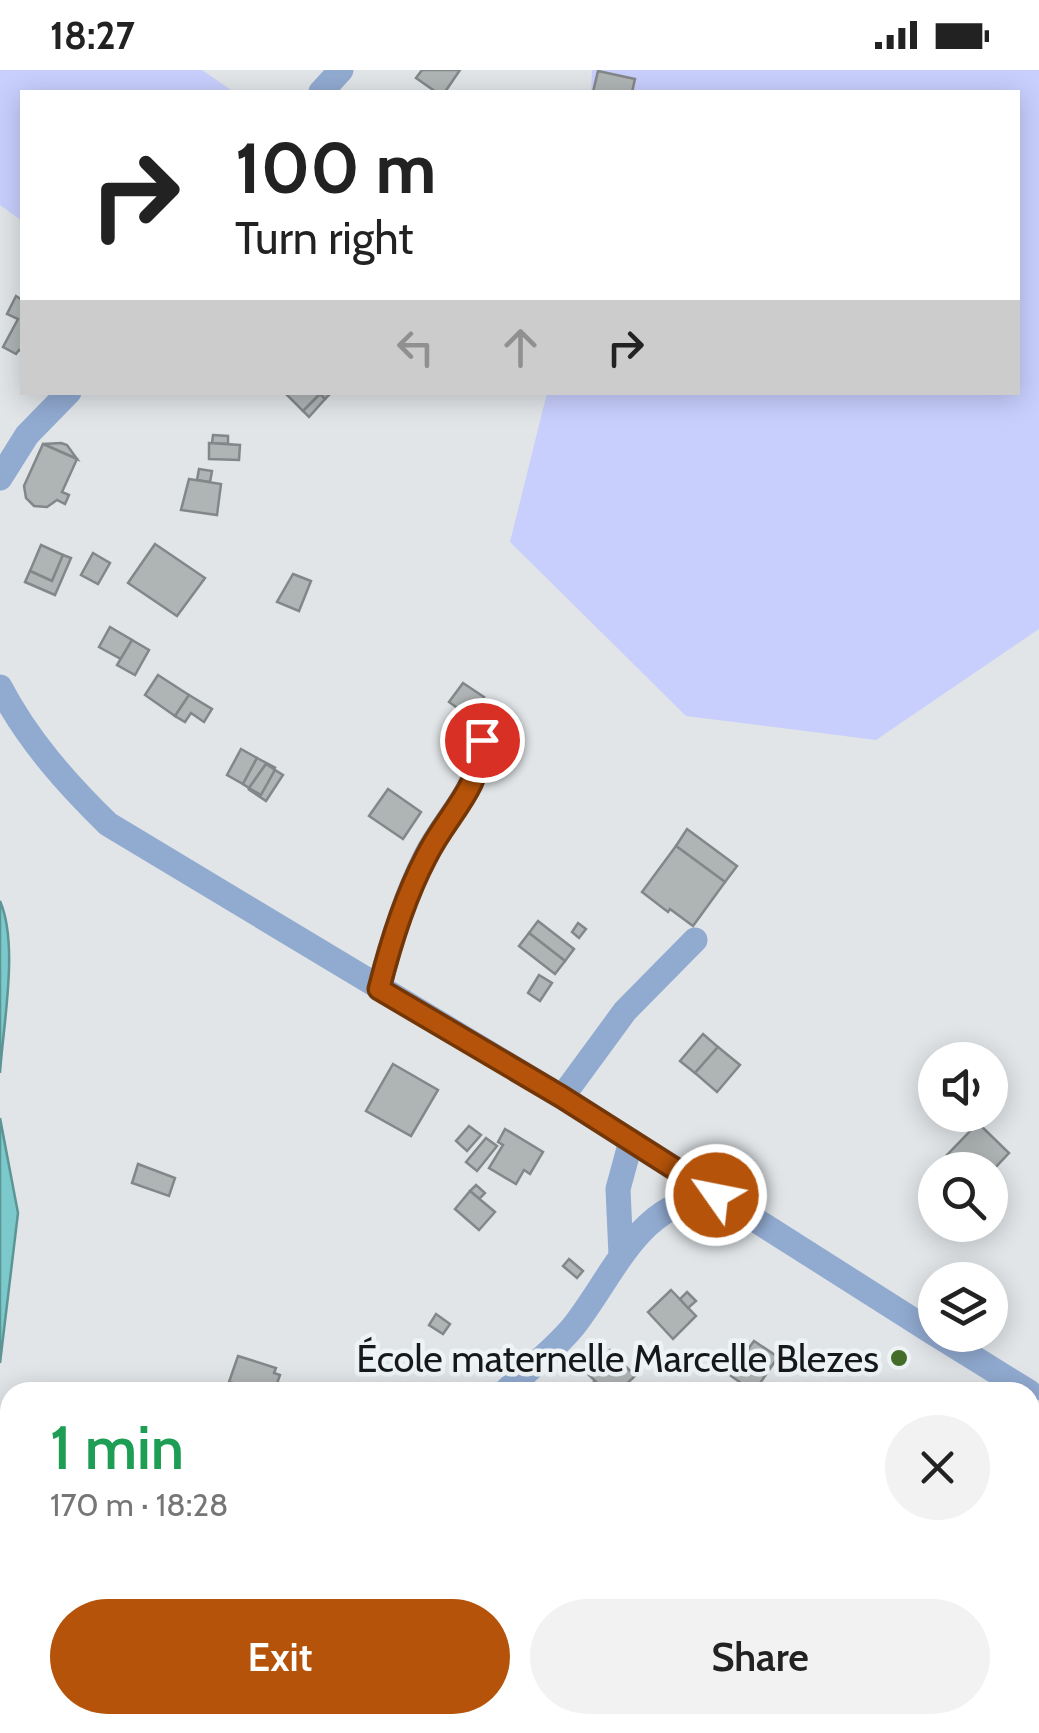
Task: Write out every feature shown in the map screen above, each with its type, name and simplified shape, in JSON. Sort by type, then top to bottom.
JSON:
[{"type":"street","points":[[322,90],[341,70]]},
{"type":"street","points":[[0,478],[27,435],[67,395]]},
{"type":"street","points":[[0,687],[15,716],[50,764],[108,824],[562,1097],[918,1323]]},
{"type":"street","points":[[379,989],[424,860],[473,784],[482,740]]},
{"type":"street","points":[[562,1097],[625,1011],[695,940]]},
{"type":"street","points":[[621,1255],[618,1189],[631,1141]]},
{"type":"street","points":[[515,1382],[572,1328],[621,1255],[669,1208],[695,1197],[716,1195]]},
{"type":"street","points":[[964,1352],[1012,1382]]},
{"type":"shaded area","points":[[0,70],[202,70],[231,90],[20,90],[20,220],[0,205]]},
{"type":"shaded area","points":[[592,70],[1039,70],[1039,629],[876,740],[686,716],[510,542],[547,395],[1020,395],[1020,90],[591,90]]},
{"type":"shaded area","points":[[0,901],[6,919],[9,962],[0,1073]]},
{"type":"shaded area","points":[[0,1118],[18,1213],[0,1363]]},
{"type":"building","points":[[422,70],[460,70],[446,90],[433,90],[416,78]]},
{"type":"building","points":[[598,71],[635,79],[632,90],[593,90]]},
{"type":"building","points":[[16,296],[20,299],[20,351],[16,354],[3,347],[18,319],[7,314]]},
{"type":"building","points":[[287,395],[319,395],[303,411]]},
{"type":"building","points":[[319,395],[325,399],[309,417],[303,411]]},
{"type":"building","points":[[213,435],[228,436],[228,444],[212,443]]},
{"type":"building","points":[[209,443],[240,445],[239,460],[209,459]]},
{"type":"building","points":[[43,444],[67,445],[77,459]]},
{"type":"building","points":[[43,444],[77,459],[62,492],[69,495],[65,504],[57,500],[47,507],[34,506],[26,498],[24,486]]},
{"type":"building","points":[[199,469],[212,471],[210,482],[197,480]]},
{"type":"building","points":[[189,479],[221,484],[217,515],[181,510]]},
{"type":"building","points":[[155,544],[205,578],[177,616],[128,583]]},
{"type":"building","points":[[41,545],[63,555],[52,581],[30,571]]},
{"type":"building","points":[[93,553],[110,563],[98,584],[81,575]]},
{"type":"building","points":[[63,555],[71,558],[55,595],[25,582],[30,571],[52,581]]},
{"type":"building","points":[[293,574],[311,581],[299,611],[277,602]]},
{"type":"building","points":[[110,627],[132,640],[121,659],[99,647]]},
{"type":"building","points":[[132,640],[149,650],[135,675],[117,665]]},
{"type":"building","points":[[158,675],[189,695],[175,716],[145,695]]},
{"type":"building","points":[[463,683],[484,697],[470,717],[449,702]]},
{"type":"building","points":[[189,695],[212,709],[204,722],[191,713],[185,722],[175,716]]},
{"type":"building","points":[[241,749],[257,758],[243,784],[227,775]]},
{"type":"building","points":[[257,758],[276,768],[266,764],[249,788],[243,784]]},
{"type":"building","points":[[266,764],[275,770],[261,795],[249,788]]},
{"type":"building","points":[[275,770],[283,775],[266,801],[248,789],[261,795]]},
{"type":"building","points":[[388,789],[421,812],[403,839],[369,816]]},
{"type":"building","points":[[687,829],[737,866],[725,882],[676,846]]},
{"type":"building","points":[[676,846],[725,882],[693,926],[642,892]]},
{"type":"building","points":[[538,921],[574,949],[565,961],[529,933]]},
{"type":"building","points":[[578,923],[586,929],[579,938],[572,932]]},
{"type":"building","points":[[529,933],[565,961],[555,974],[519,946]]},
{"type":"building","points":[[539,975],[552,983],[540,1001],[528,993]]},
{"type":"building","points":[[703,1034],[718,1047],[695,1073],[680,1061]]},
{"type":"building","points":[[718,1047],[740,1065],[717,1092],[695,1073]]},
{"type":"building","points":[[393,1064],[438,1090],[411,1136],[366,1111]]},
{"type":"building","points":[[469,1126],[481,1135],[467,1151],[456,1141]]},
{"type":"building","points":[[505,1129],[543,1152],[530,1174],[524,1170],[516,1184],[489,1168],[503,1145],[498,1142]]},
{"type":"building","points":[[969,1132],[987,1132],[1008,1152],[950,1152]]},
{"type":"building","points":[[486,1138],[497,1146],[477,1171],[466,1162]]},
{"type":"building","points":[[138,1164],[175,1178],[169,1196],[132,1183]]},
{"type":"building","points":[[476,1185],[485,1193],[479,1199],[470,1191]]},
{"type":"building","points":[[470,1191],[495,1212],[479,1230],[455,1209]]},
{"type":"building","points":[[569,1259],[583,1271],[577,1278],[563,1266]]},
{"type":"building","points":[[671,1290],[696,1316],[673,1339],[648,1312]]},
{"type":"building","points":[[687,1292],[696,1301],[688,1308],[680,1299]]},
{"type":"building","points":[[436,1314],[450,1324],[443,1334],[429,1325]]},
{"type":"building","points":[[754,1341],[778,1357],[767,1373],[743,1356]]},
{"type":"building","points":[[610,1350],[635,1376],[629,1382],[596,1382],[587,1373]]},
{"type":"building","points":[[238,1356],[276,1368],[274,1373],[280,1375],[278,1382],[229,1382]]},
{"type":"building","points":[[743,1356],[767,1373],[761,1382],[740,1382],[731,1376]]},
{"type":"place","name":"École maternelle Marcelle Blezes","points":[[899,1358]]},
{"type":"route","points":[[482,740],[473,784],[424,860],[379,989],[562,1097],[716,1195]]}]
